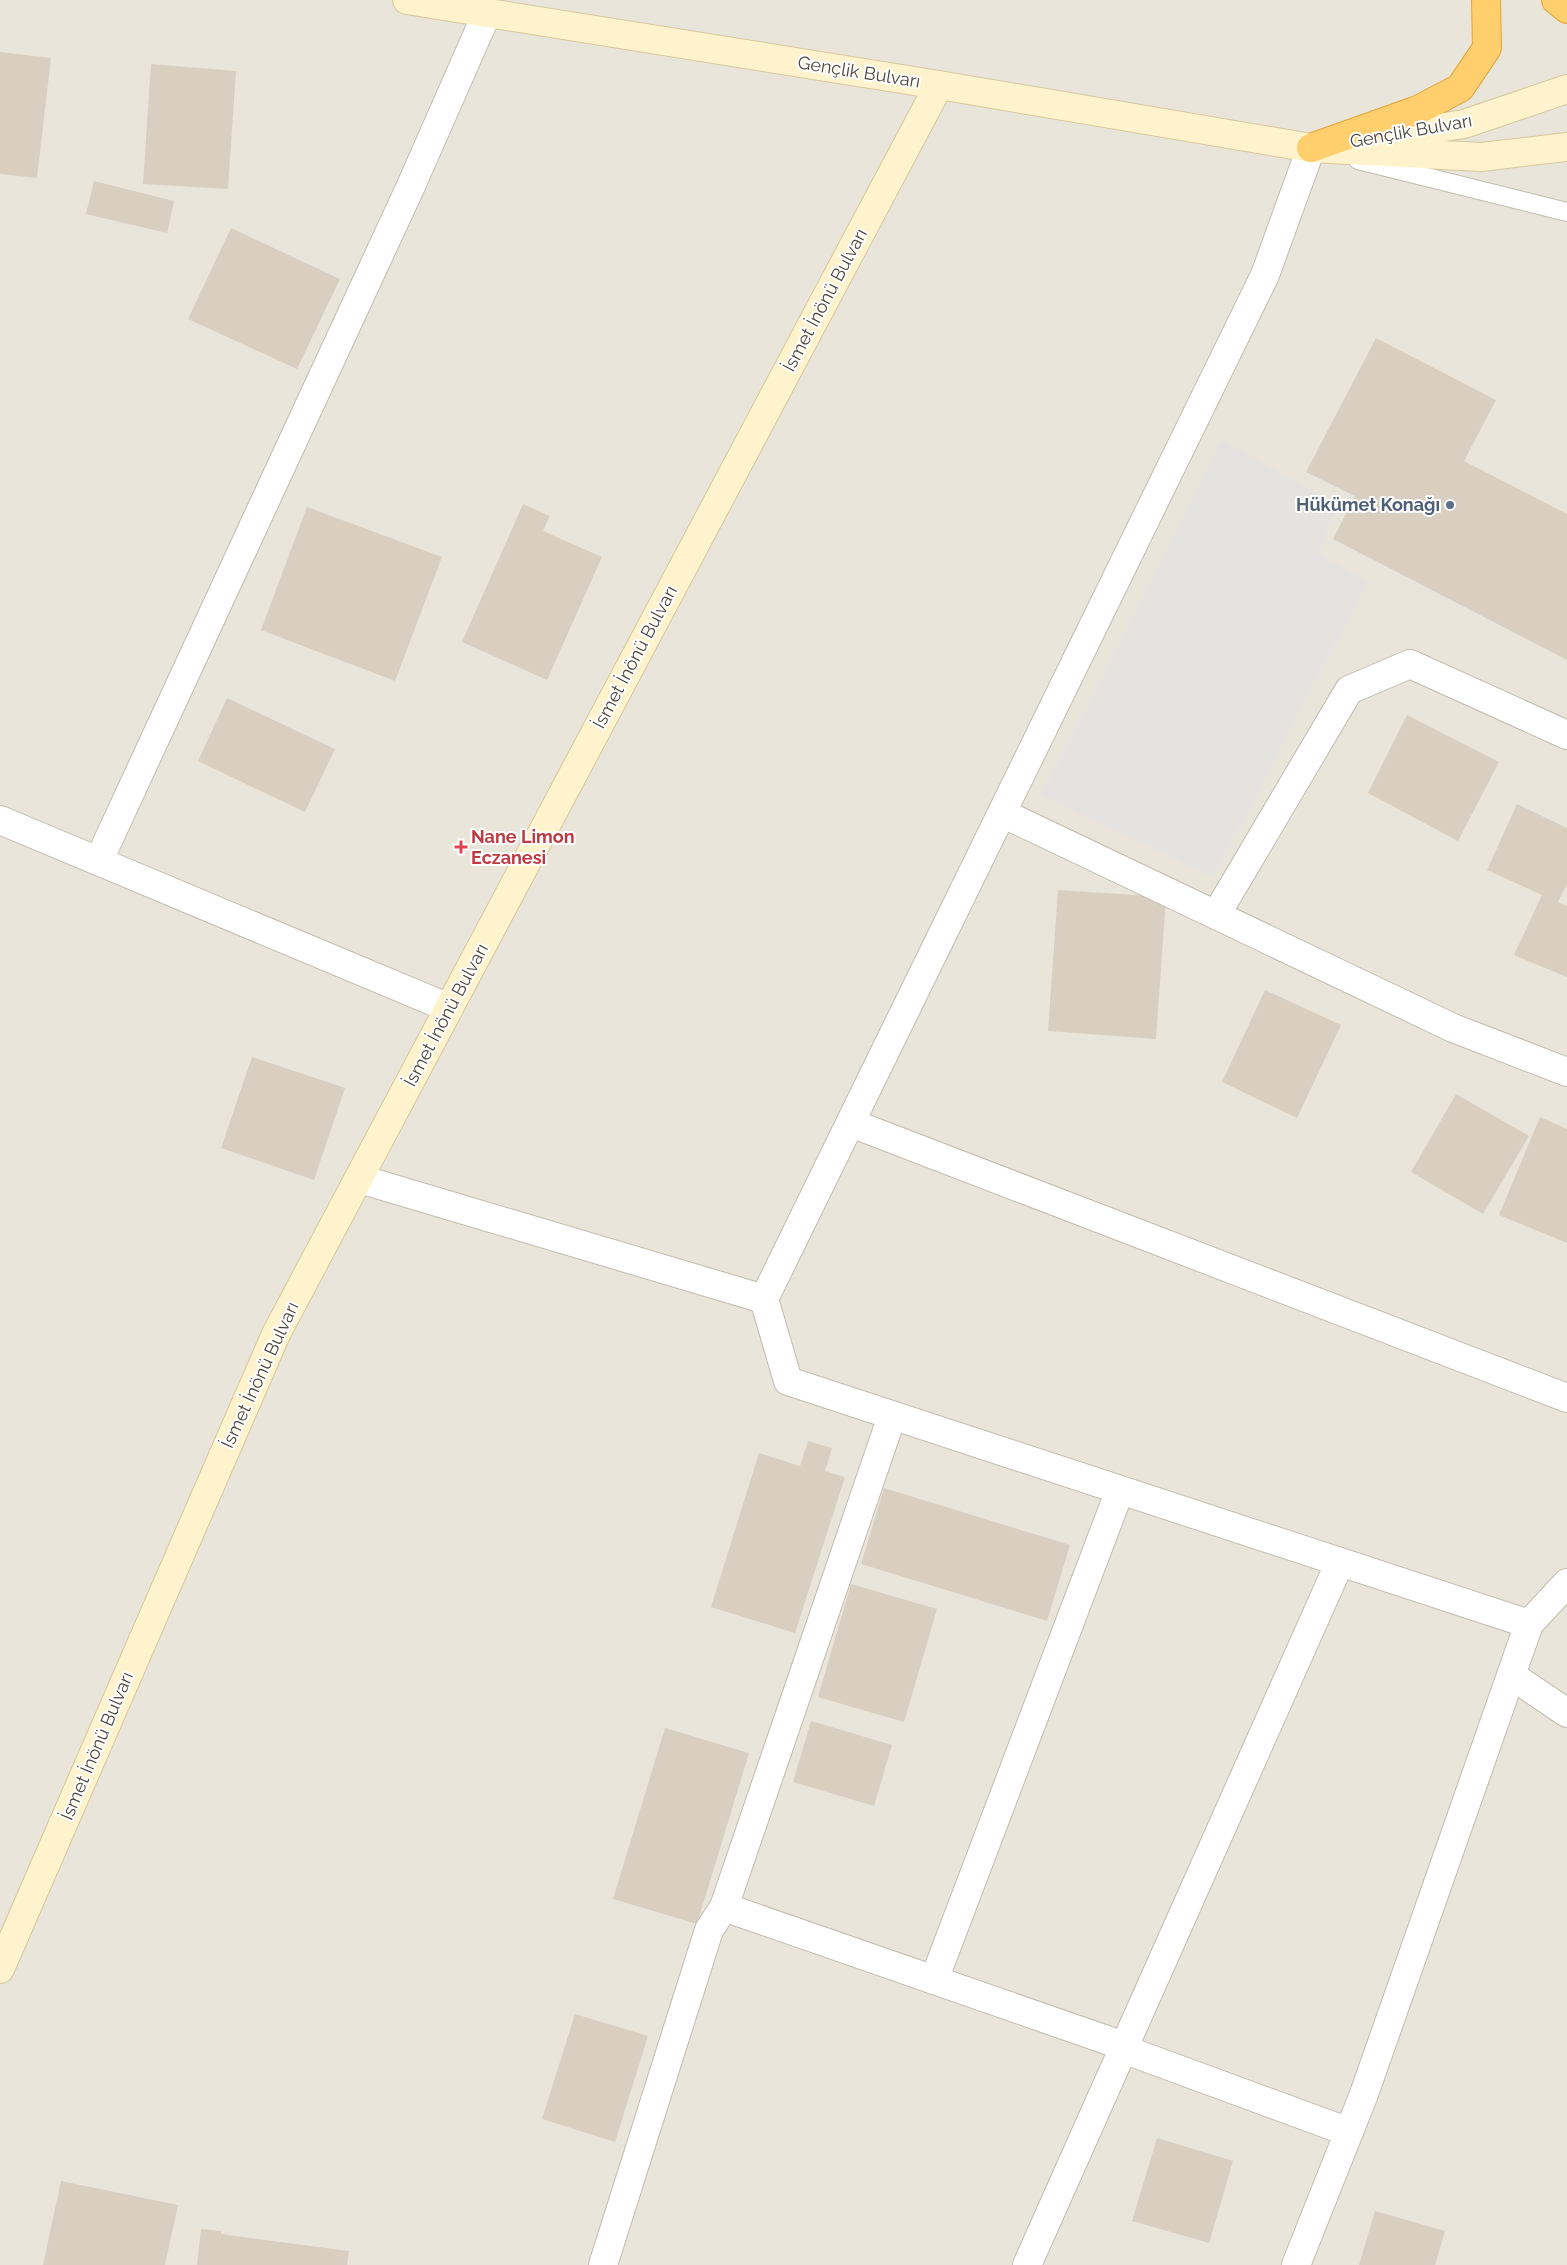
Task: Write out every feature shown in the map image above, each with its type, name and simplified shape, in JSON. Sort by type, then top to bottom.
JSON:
[{"type":"highway","points":[[1311,148],[1418,110],[1460,88],[1487,48],[1486,0]]},
{"type":"highway","points":[[1556,0],[1567,9]]},
{"type":"street","name":"Gençlik Bulvarı","points":[[407,0],[939,85],[1311,148],[1481,157],[1567,148]]},
{"type":"street","points":[[99,860],[410,188],[487,13]]},
{"type":"street","name":"İsmet İnönü Bulvarı","points":[[0,1969],[276,1334],[360,1179],[939,85]]},
{"type":"street","name":"Gençlik Bulvarı","points":[[1311,148],[1464,124],[1567,89]]},
{"type":"street","points":[[1311,148],[1265,275],[764,1299],[788,1382],[1529,1624]]},
{"type":"street","points":[[1216,915],[1349,690],[1410,664],[1567,735]]},
{"type":"street","points":[[1002,813],[1453,1028],[1567,1072]]},
{"type":"street","points":[[0,820],[449,1008]]},
{"type":"street","points":[[851,1123],[1567,1398]]},
{"type":"street","points":[[360,1179],[764,1299]]},
{"type":"street","points":[[603,2265],[710,1930],[724,1907],[892,1416]]},
{"type":"street","points":[[934,1980],[1120,1490]]},
{"type":"street","points":[[1027,2265],[1340,1562]]},
{"type":"street","points":[[1296,2265],[1349,2132],[1529,1624],[1567,1583]]},
{"type":"street","points":[[1511,1675],[1567,1713]]},
{"type":"street","points":[[724,1907],[1124,2046],[1123,2049],[1349,2132]]},
{"type":"lane","points":[[1311,148],[1567,212]]},
{"type":"shaded area","points":[[0,0],[1567,0],[1567,2265],[0,2265]]},
{"type":"shaded area","points":[[1222,440],[1339,506],[1317,553],[1368,581],[1213,878],[1041,795]]},
{"type":"building","points":[[0,52],[51,58],[37,178],[0,174]]},
{"type":"building","points":[[151,64],[236,71],[228,189],[143,184]]},
{"type":"building","points":[[94,181],[174,201],[167,233],[86,214]]},
{"type":"building","points":[[231,228],[340,279],[297,369],[188,319]]},
{"type":"building","name":"Hükümet Konağı","points":[[1376,338],[1496,400],[1464,461],[1567,514],[1567,660],[1333,539],[1355,496],[1306,472]]},
{"type":"building","points":[[523,504],[550,516],[543,531],[602,557],[547,680],[462,642]]},
{"type":"building","points":[[307,507],[442,557],[395,681],[261,630]]},
{"type":"building","points":[[227,698],[335,749],[305,812],[198,761]]},
{"type":"building","points":[[1407,715],[1499,762],[1458,841],[1368,793]]},
{"type":"building","points":[[1517,804],[1567,828],[1567,884],[1558,902],[1567,906],[1567,977],[1514,955],[1542,895],[1487,870]]},
{"type":"building","points":[[1058,890],[1166,897],[1156,1039],[1048,1031]]},
{"type":"building","points":[[1265,990],[1341,1025],[1297,1118],[1222,1082]]},
{"type":"building","points":[[252,1057],[345,1088],[314,1180],[221,1148]]},
{"type":"building","points":[[1456,1094],[1529,1136],[1483,1214],[1411,1172]]},
{"type":"building","points":[[1540,1117],[1567,1129],[1567,1243],[1499,1215]]},
{"type":"building","points":[[808,1441],[832,1448],[825,1471],[845,1477],[795,1633],[711,1607],[759,1453],[800,1466]]},
{"type":"building","points":[[884,1488],[1070,1545],[1047,1621],[861,1564]]},
{"type":"building","points":[[851,1584],[937,1609],[904,1722],[818,1697]]},
{"type":"building","points":[[811,1721],[892,1745],[874,1806],[793,1782]]},
{"type":"building","points":[[665,1728],[749,1753],[697,1924],[613,1899]]},
{"type":"building","points":[[575,2014],[648,2036],[615,2142],[542,2119]]},
{"type":"building","points":[[1157,2138],[1233,2161],[1209,2243],[1132,2221]]},
{"type":"building","points":[[61,2181],[178,2205],[165,2265],[43,2265]]},
{"type":"building","points":[[1375,2211],[1445,2231],[1435,2265],[1359,2265]]},
{"type":"building","points":[[201,2229],[221,2231],[221,2234],[349,2251],[347,2265],[197,2265]]},
{"type":"place","name":"Hükümet Konağı","points":[[1450,505]]},
{"type":"place","name":"Nane Limon Eczanesi","points":[[461,847]]}]
